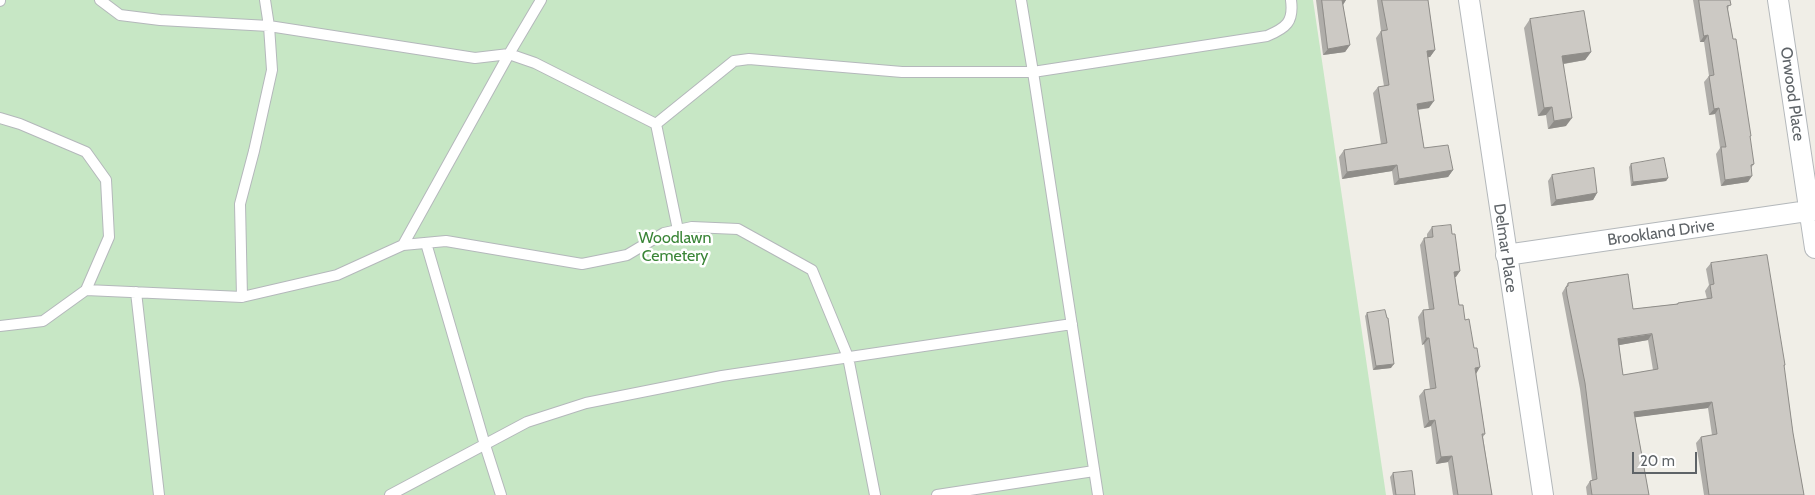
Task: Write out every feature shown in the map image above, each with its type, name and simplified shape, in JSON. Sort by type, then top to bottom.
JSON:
[{"type":"street","name":"Delmar Place","points":[[1469,0],[1543,495]]},
{"type":"street","name":"Orwood Place","points":[[1778,0],[1812,211],[1815,248]]},
{"type":"street","name":"Brookland Drive","points":[[1506,255],[1812,211]]},
{"type":"lane","points":[[100,0],[120,15],[160,20],[269,26],[475,58],[509,54],[534,63],[656,124]]},
{"type":"lane","points":[[242,296],[240,204],[272,70],[265,0]]},
{"type":"lane","points":[[403,245],[540,0]]},
{"type":"lane","points":[[1021,0],[1098,495]]},
{"type":"lane","points":[[656,124],[734,61],[749,59],[902,72],[1033,72],[1268,36],[1284,28],[1293,12],[1291,0]]},
{"type":"lane","points":[[0,118],[20,124],[86,152],[106,180],[109,238],[86,290],[43,320],[0,326]]},
{"type":"lane","points":[[656,124],[678,230]]},
{"type":"lane","points":[[86,290],[242,296],[337,275],[403,245],[446,241],[582,264],[626,255],[664,233],[692,227],[738,229],[812,270],[848,357],[875,495]]},
{"type":"lane","points":[[426,243],[484,445],[501,495]]},
{"type":"lane","points":[[136,292],[158,495]]},
{"type":"lane","points":[[390,495],[527,422],[586,403],[722,376],[1072,324]]},
{"type":"lane","points":[[937,495],[1094,471]]},
{"type":"green space","name":"Woodlawn Cemetery","points":[[0,0],[1313,0],[1386,495],[0,495]]},
{"type":"building","points":[[1322,0],[1342,0],[1350,45],[1328,49]]},
{"type":"building","points":[[1382,0],[1428,0],[1435,50],[1427,51],[1434,101],[1417,104],[1424,148],[1448,145],[1453,170],[1399,179],[1397,165],[1347,172],[1344,150],[1387,143],[1378,87],[1389,85],[1381,31],[1387,30]]},
{"type":"building","points":[[1699,0],[1730,0],[1731,5],[1727,6],[1733,39],[1736,39],[1751,136],[1754,164],[1751,165],[1752,176],[1725,180],[1721,147],[1726,147],[1719,108],[1714,109],[1709,76],[1714,75],[1708,35],[1704,36]]},
{"type":"building","points":[[1584,11],[1591,52],[1562,56],[1572,118],[1554,121],[1552,107],[1544,108],[1530,19]]},
{"type":"building","points":[[1664,158],[1668,178],[1633,182],[1631,164]]},
{"type":"building","points":[[1594,168],[1597,193],[1556,200],[1552,175]]},
{"type":"building","points":[[1451,225],[1452,234],[1455,234],[1460,271],[1454,272],[1459,305],[1463,305],[1465,320],[1469,319],[1474,348],[1477,348],[1480,367],[1475,368],[1485,434],[1482,434],[1492,495],[1458,495],[1452,456],[1441,457],[1435,420],[1429,421],[1424,390],[1436,388],[1429,338],[1426,338],[1423,310],[1434,309],[1424,238],[1433,237],[1432,227]]},
{"type":"building","points":[[1767,255],[1804,495],[1709,495],[1701,437],[1717,434],[1712,402],[1634,412],[1649,495],[1592,495],[1590,481],[1597,479],[1585,383],[1567,295],[1566,287],[1568,283],[1628,274],[1633,309],[1678,304],[1712,298],[1710,285],[1714,284],[1711,263]],"holes":[[[1652,334],[1658,369],[1623,375],[1618,339]]]},
{"type":"building","points":[[1385,310],[1388,318],[1394,364],[1376,366],[1367,313]]},
{"type":"building","points":[[1412,471],[1415,495],[1396,495],[1393,473]]}]
